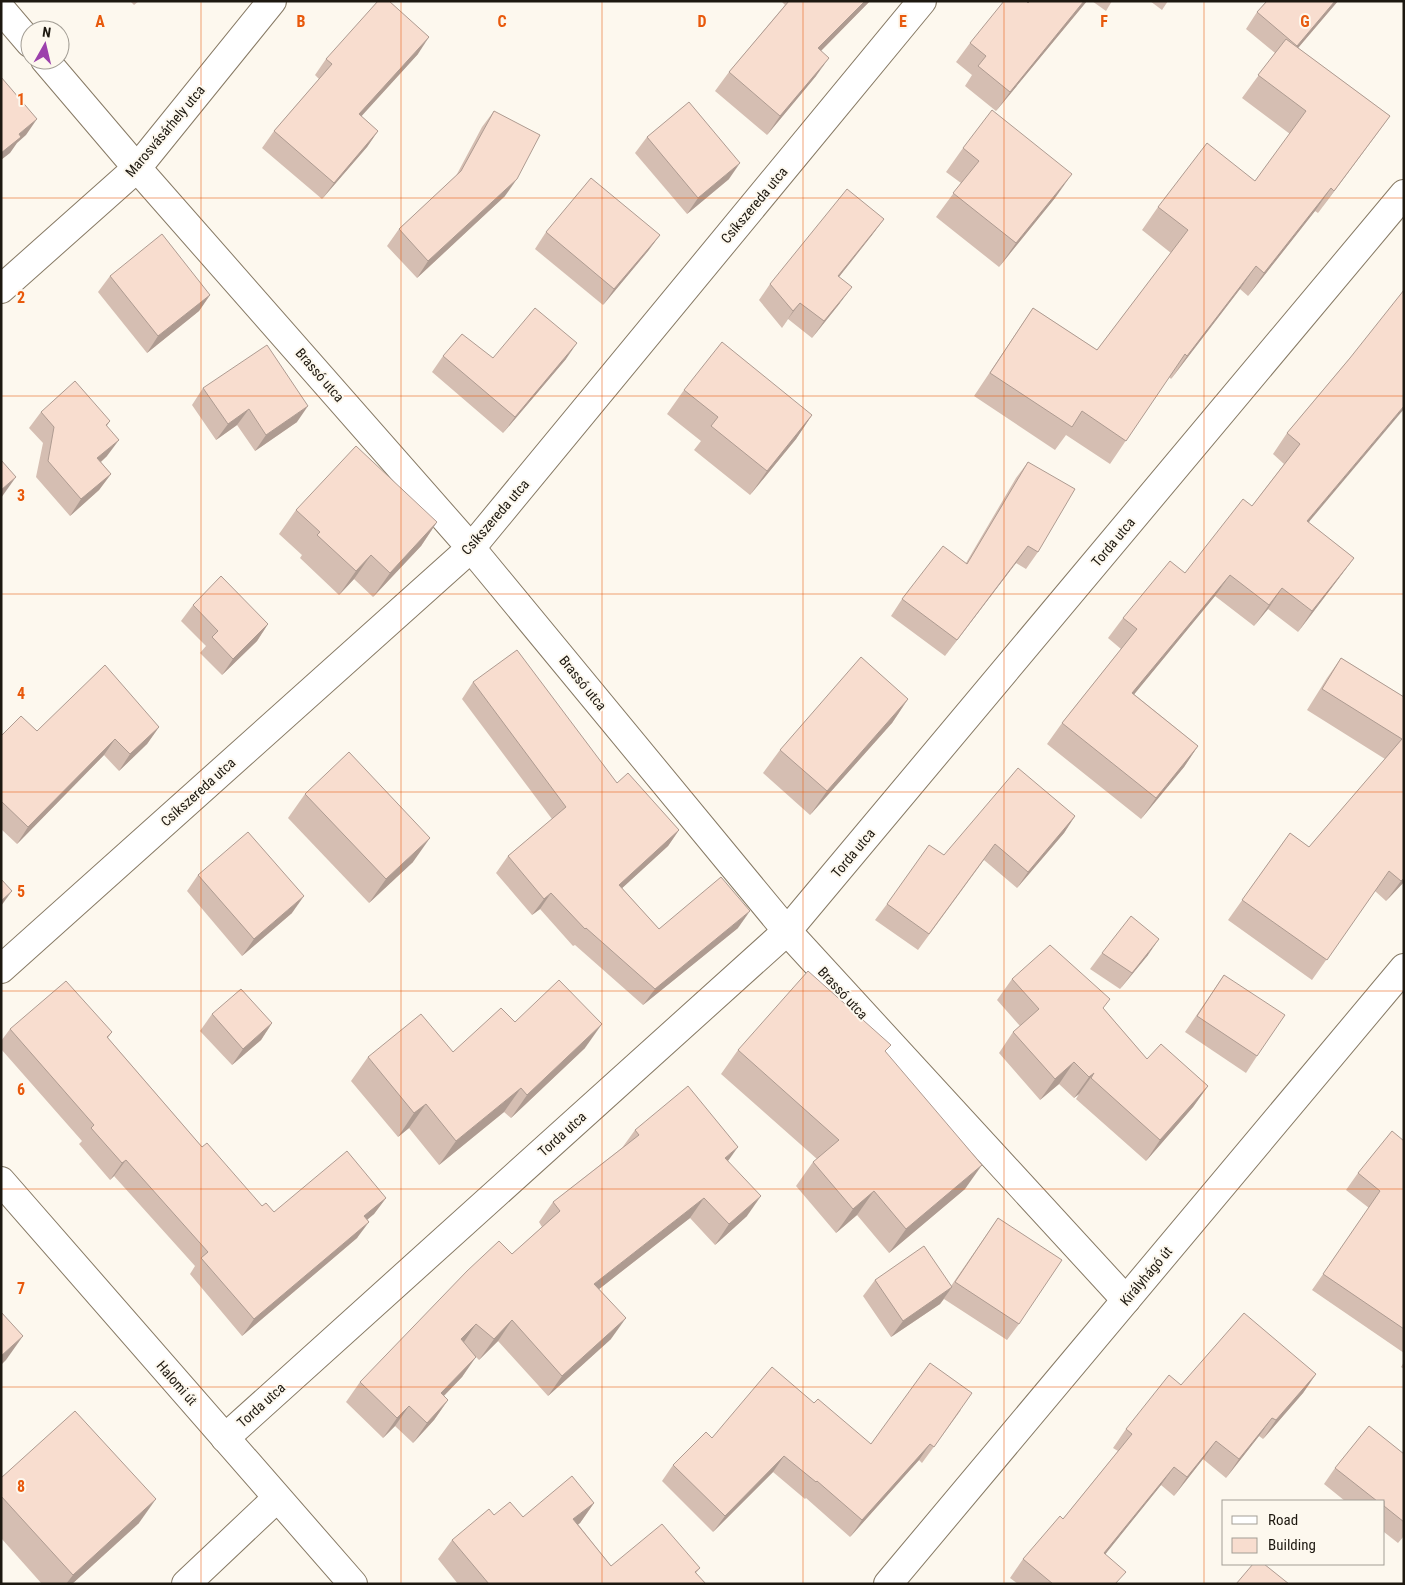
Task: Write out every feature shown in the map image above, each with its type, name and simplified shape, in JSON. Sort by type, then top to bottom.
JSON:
[{"type":"street","name":"Marosvásárhely utca","points":[[1,290],[137,168],[272,1]]},
{"type":"street","name":"Csíkszereda utca","points":[[1,969],[471,548],[922,1]]},
{"type":"street","points":[[1,9],[20,31]]},
{"type":"street","name":"Brassó utca","points":[[54,70],[137,168],[471,548],[787,931],[1126,1300]]},
{"type":"street","name":"Torda utca","points":[[225,1438],[787,931],[1404,194]]},
{"type":"street","name":"Királyhágó út","points":[[888,1584],[1404,968]]},
{"type":"street","name":"Halomi út","points":[[1,1181],[353,1584]]},
{"type":"street","points":[[186,1584],[277,1498]]},
{"type":"building","points":[[378,1],[389,1],[429,37],[359,114],[378,131],[334,183],[274,131],[332,64],[326,59]]},
{"type":"building","points":[[789,1],[865,1],[818,48],[829,58],[780,116],[729,72]]},
{"type":"building","points":[[1004,1],[1026,1],[1028,3],[1030,1],[1084,1],[1010,92],[978,66],[986,56],[970,43]]},
{"type":"building","points":[[1267,1],[1335,1],[1297,46],[1257,12]]},
{"type":"building","points":[[1286,39],[1390,116],[1334,191],[1331,188],[1264,273],[1256,266],[1187,356],[1185,354],[1126,441],[1082,411],[1072,427],[990,373],[1033,308],[1097,350],[1188,230],[1158,207],[1207,143],[1255,181],[1306,111],[1258,75]]},
{"type":"building","points":[[1,77],[37,119],[19,134],[21,137],[1,153]]},
{"type":"building","points":[[689,102],[740,163],[698,198],[647,137]]},
{"type":"building","points":[[992,110],[1072,174],[1016,243],[953,193],[979,161],[963,148]]},
{"type":"building","points":[[494,111],[540,135],[517,179],[428,261],[399,229],[461,171]]},
{"type":"building","points":[[591,178],[660,235],[614,289],[546,232]]},
{"type":"building","points":[[847,189],[884,219],[838,276],[852,287],[824,321],[800,303],[793,311],[770,284]]},
{"type":"building","points":[[162,234],[210,295],[158,336],[110,276]]},
{"type":"building","points":[[1404,290],[1404,406],[1307,521],[1354,558],[1312,611],[1282,588],[1269,605],[1230,575],[1132,693],[1198,746],[1156,798],[1062,723],[1137,629],[1123,618],[1170,561],[1185,573],[1243,499],[1252,506],[1300,444],[1287,433]]},
{"type":"building","points":[[535,308],[577,343],[515,417],[443,356],[462,334],[493,358]]},
{"type":"building","points":[[722,342],[812,415],[767,471],[711,426],[718,417],[684,390]]},
{"type":"building","points":[[267,345],[308,406],[266,435],[249,409],[228,424],[203,388]]},
{"type":"building","points":[[75,381],[110,421],[106,425],[119,440],[97,458],[111,474],[81,499],[48,461],[54,427],[41,412]]},
{"type":"building","points":[[356,446],[437,522],[390,573],[371,555],[356,571],[317,535],[320,532],[296,510]]},
{"type":"building","points":[[1,460],[16,477],[1,490]]},
{"type":"building","points":[[1028,462],[1075,489],[1038,552],[1028,546],[957,640],[902,599],[943,546],[967,564]]},
{"type":"building","points":[[221,576],[268,624],[233,659],[212,637],[218,631],[193,605]]},
{"type":"building","points":[[517,650],[617,783],[628,773],[679,830],[619,885],[659,929],[721,877],[750,911],[655,989],[585,929],[551,893],[544,899],[508,856],[566,807],[473,682]]},
{"type":"building","points":[[861,657],[908,699],[827,791],[780,750]]},
{"type":"building","points":[[1341,658],[1404,697],[1404,878],[1401,881],[1389,871],[1327,960],[1242,900],[1290,833],[1309,847],[1402,739],[1322,689]]},
{"type":"building","points":[[105,665],[159,727],[130,754],[115,739],[28,827],[1,801],[1,736],[21,716],[37,731]]},
{"type":"building","points":[[349,752],[430,838],[386,879],[305,794]]},
{"type":"building","points":[[1018,768],[1075,816],[1028,872],[995,844],[929,934],[887,904],[929,845],[944,855]]},
{"type":"building","points":[[248,832],[304,896],[254,939],[198,875]]},
{"type":"building","points":[[1,879],[12,891],[1,901]]},
{"type":"building","points":[[1131,916],[1159,939],[1132,973],[1102,953]]},
{"type":"building","points":[[1050,945],[1110,999],[1103,1008],[1147,1059],[1161,1044],[1208,1086],[1160,1140],[1091,1078],[1094,1073],[1089,1077],[1074,1062],[1055,1079],[1013,1032],[1039,1009],[1012,979]]},
{"type":"building","points":[[808,971],[891,1045],[885,1051],[982,1165],[906,1229],[874,1191],[853,1209],[813,1162],[839,1140],[738,1050]]},
{"type":"building","points":[[1224,975],[1285,1015],[1257,1056],[1197,1016]]},
{"type":"building","points":[[559,980],[602,1024],[527,1095],[521,1088],[456,1141],[426,1104],[414,1113],[368,1057],[421,1014],[453,1052],[501,1008],[515,1022]]},
{"type":"building","points":[[66,981],[112,1032],[107,1037],[202,1147],[207,1143],[262,1206],[266,1203],[274,1212],[347,1151],[386,1198],[364,1216],[369,1222],[254,1319],[201,1258],[208,1252],[126,1160],[122,1163],[91,1128],[94,1125],[10,1029]]},
{"type":"building","points":[[241,989],[272,1023],[243,1049],[212,1014]]},
{"type":"building","points":[[688,1086],[738,1147],[725,1158],[761,1196],[729,1224],[704,1198],[594,1284],[626,1318],[562,1376],[512,1320],[494,1339],[476,1324],[461,1339],[476,1357],[441,1393],[448,1400],[427,1423],[409,1406],[397,1418],[360,1382],[467,1271],[499,1241],[512,1254],[560,1211],[553,1202],[639,1135],[635,1130]]},
{"type":"building","points":[[1392,1131],[1404,1141],[1404,1329],[1323,1274],[1380,1191],[1358,1173]]},
{"type":"building","points":[[998,1218],[1062,1260],[1019,1324],[955,1282]]},
{"type":"building","points":[[924,1246],[952,1287],[903,1321],[875,1280]]},
{"type":"building","points":[[1,1312],[23,1336],[1,1356]]},
{"type":"building","points":[[1244,1313],[1316,1374],[1276,1420],[1272,1418],[1239,1459],[1216,1441],[1187,1477],[1174,1467],[1104,1553],[1126,1572],[1115,1584],[1053,1584],[1023,1559],[1060,1516],[1063,1519],[1132,1434],[1126,1429],[1169,1375],[1181,1385]]},
{"type":"building","points":[[930,1363],[972,1393],[934,1447],[930,1444],[862,1520],[817,1481],[784,1456],[725,1516],[673,1465],[706,1432],[712,1438],[772,1367],[814,1403],[818,1399],[871,1444]]},
{"type":"building","points":[[75,1411],[156,1499],[73,1575],[1,1496],[1,1478]]},
{"type":"building","points":[[1369,1426],[1404,1454],[1404,1522],[1385,1507],[1385,1500],[1376,1500],[1335,1468]]},
{"type":"building","points":[[572,1476],[594,1503],[573,1519],[611,1566],[662,1524],[700,1568],[695,1572],[706,1584],[489,1584],[452,1540],[489,1509],[494,1515],[510,1502],[523,1517]]},
{"type":"building","points":[[1252,1565],[1265,1565],[1289,1584],[1236,1584]]}]
